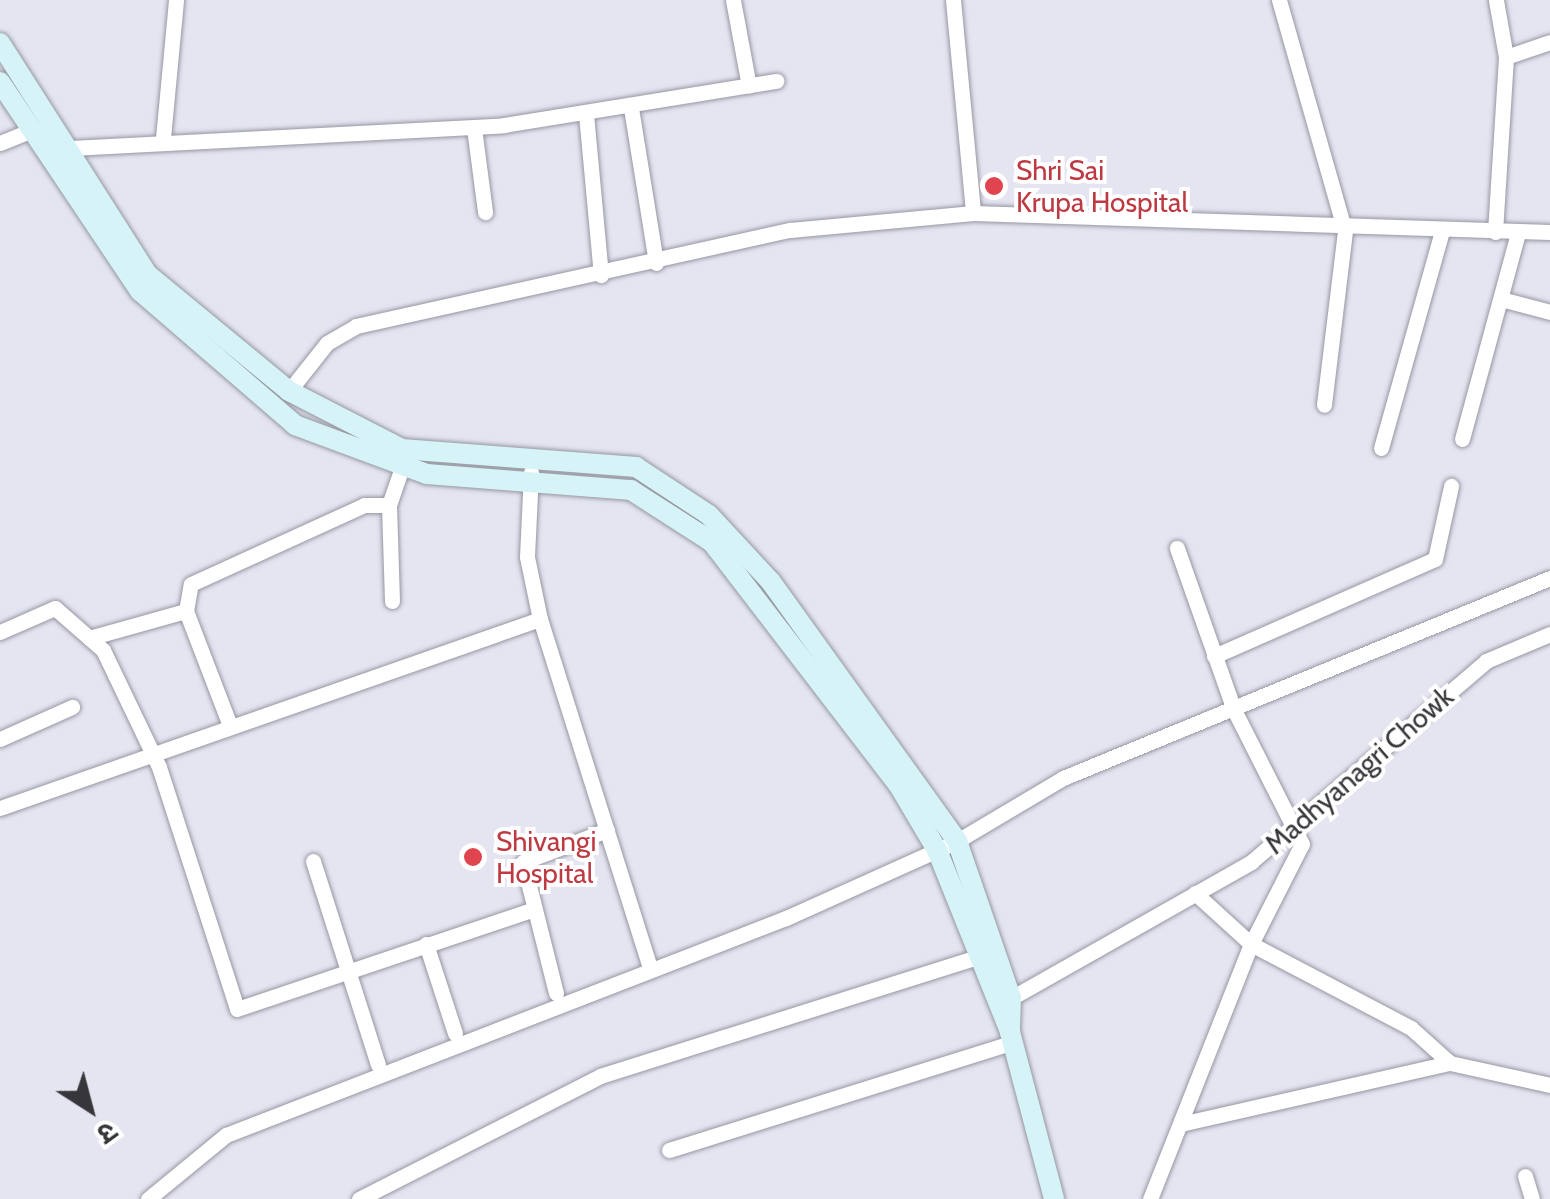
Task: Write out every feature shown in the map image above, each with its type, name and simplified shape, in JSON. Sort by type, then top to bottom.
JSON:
[{"type":"street","points":[[163,138],[176,0]]},
{"type":"street","points":[[733,0],[749,86]]},
{"type":"street","points":[[953,0],[973,213]]},
{"type":"street","points":[[1279,0],[1344,231],[1324,406]]},
{"type":"street","points":[[1495,232],[1506,57],[1496,0]]},
{"type":"street","points":[[1506,57],[1550,42]]},
{"type":"street","points":[[0,43],[72,148],[147,274],[289,391],[402,449],[623,488],[712,542],[898,784],[936,850],[1011,1037],[1054,1199]]},
{"type":"street","points":[[72,148],[163,138],[311,142],[474,128],[632,108],[776,81]]},
{"type":"street","points":[[0,82],[96,236],[182,334],[295,424],[402,468],[627,466],[682,492],[771,582],[956,840],[1011,998],[1011,1037]]},
{"type":"street","points":[[632,108],[656,263]]},
{"type":"street","points":[[586,114],[601,275]]},
{"type":"street","points":[[474,128],[485,212]]},
{"type":"street","points":[[0,143],[30,131]]},
{"type":"street","points":[[289,391],[327,343],[356,326],[656,263],[790,230],[973,213],[1201,216],[1344,231],[1550,232]]},
{"type":"street","points":[[1462,440],[1518,232]]},
{"type":"street","points":[[1381,448],[1441,234]]},
{"type":"street","points":[[1501,299],[1550,312]]},
{"type":"street","points":[[623,488],[627,466]]},
{"type":"street","points":[[392,601],[389,504],[402,468]]},
{"type":"street","points":[[532,469],[528,556],[540,619],[649,964]]},
{"type":"street","points":[[1214,656],[1435,558],[1451,486]]},
{"type":"street","points":[[229,724],[186,611],[191,584],[218,565],[364,505],[389,504]]},
{"type":"street","points":[[1150,1199],[1185,1123],[1251,944],[1297,870],[1299,828],[1234,710],[1178,548]]},
{"type":"street","points":[[148,1199],[226,1135],[649,964],[786,918],[956,840],[1063,778],[1550,578]]},
{"type":"street","points":[[0,632],[55,608],[89,638],[151,750],[232,1006],[254,1007],[345,970],[532,910]]},
{"type":"street","points":[[89,638],[186,611]]},
{"type":"street","points":[[0,808],[151,750],[540,619]]},
{"type":"street","name":"Madhyanagri Chowk","points":[[1011,998],[1195,893],[1299,828],[1486,661],[1550,634]]},
{"type":"street","points":[[0,739],[72,706]]},
{"type":"street","points":[[556,994],[532,910],[526,858],[607,830]]},
{"type":"street","points":[[313,861],[378,1064]]},
{"type":"street","points":[[1195,893],[1251,944],[1410,1028],[1450,1063]]},
{"type":"street","points":[[426,944],[456,1033]]},
{"type":"street","points":[[359,1199],[600,1076],[981,956]]},
{"type":"street","points":[[669,1150],[1011,1037]]},
{"type":"street","points":[[1185,1123],[1450,1063],[1550,1085]]},
{"type":"street","points":[[1525,1176],[1532,1199]]},
{"type":"place","name":"Shri Sai Krupa Hospital","points":[[994,186]]},
{"type":"place","name":"Shivangi Hospital","points":[[473,857]]}]
